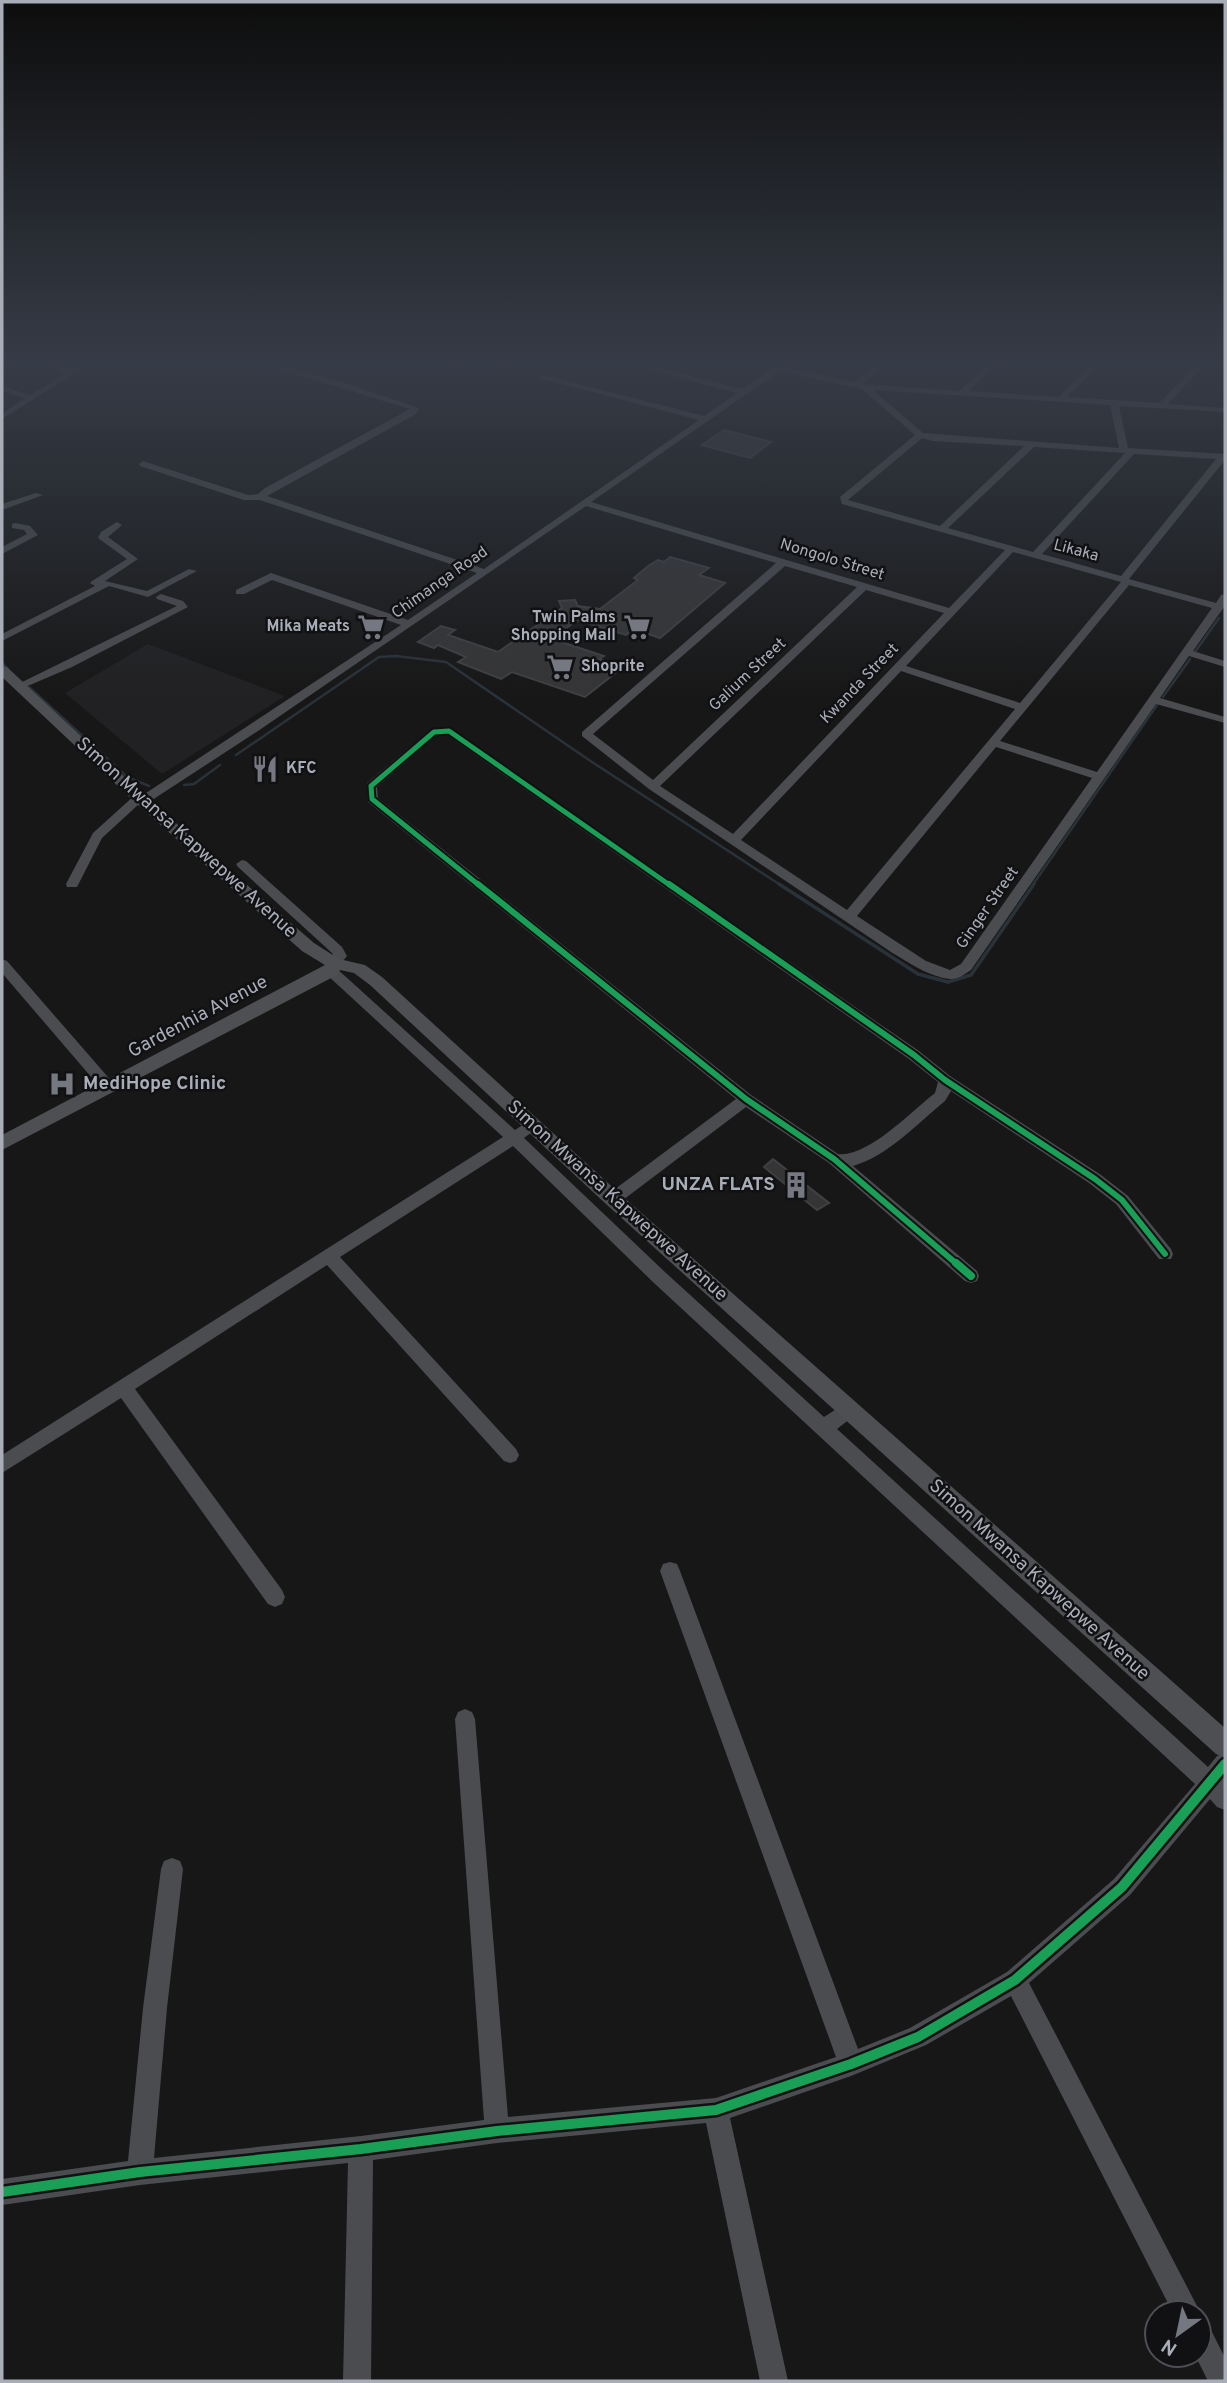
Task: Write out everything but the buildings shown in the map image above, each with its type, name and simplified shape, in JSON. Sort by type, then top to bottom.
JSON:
[{"type":"main road","name":"Simon Mwansa Kapwepwe Avenue","points":[[2,670],[140,799],[332,967],[359,970],[376,981],[613,1199],[1225,1745]]},
{"type":"main road","name":"Gardenhia Avenue","points":[[2,1143],[332,967]]},
{"type":"street","points":[[171,473],[247,498],[261,497],[484,572]]},
{"type":"street","points":[[261,497],[268,490],[299,473]]},
{"type":"street","name":"Chimanga Road","points":[[72,884],[97,836],[140,799],[254,729],[627,473]]},
{"type":"street","name":"Likaka","points":[[875,473],[844,499],[845,502],[1221,607]]},
{"type":"street","points":[[941,530],[1001,473]]},
{"type":"street","points":[[1035,555],[1108,473]]},
{"type":"street","points":[[849,917],[994,743],[1210,473]]},
{"type":"street","points":[[2,508],[39,495]]},
{"type":"street","name":"Nongolo Street","points":[[584,503],[951,612]]},
{"type":"street","points":[[2,637],[129,563],[131,555],[103,538],[104,534],[117,525]]},
{"type":"street","points":[[2,551],[33,535],[27,528],[15,526]]},
{"type":"street","name":"Kwanda Street","points":[[733,841],[1011,549]]},
{"type":"street","name":"Ginger Street","points":[[783,562],[586,734],[653,786],[733,841],[921,964],[951,975],[966,967],[1185,652],[1221,607]]},
{"type":"street","points":[[2,637],[108,583],[148,594],[192,571]]},
{"type":"street","points":[[240,592],[271,576],[409,624]]},
{"type":"street","name":"Galium Street","points":[[653,786],[864,586]]},
{"type":"street","points":[[19,686],[68,665],[183,607],[161,597]]},
{"type":"street","points":[[1185,652],[1225,664]]},
{"type":"street","points":[[898,667],[1021,707]]},
{"type":"street","points":[[1152,699],[1225,720]]},
{"type":"street","points":[[971,1276],[834,1159],[746,1099],[372,799],[371,786],[434,732],[449,731],[914,1055],[945,1080],[1095,1179],[1122,1200],[1165,1254]]},
{"type":"street","points":[[994,743],[1099,776]]},
{"type":"street","points":[[242,864],[337,950],[340,956],[332,967],[660,1278],[1179,1753],[1217,1791]]},
{"type":"street","points":[[3,966],[109,1088]]},
{"type":"street","points":[[834,1159],[846,1162],[856,1160],[870,1151],[940,1097],[946,1089],[945,1080]]},
{"type":"street","points":[[613,1199],[746,1099]]},
{"type":"street","points":[[2,1465],[532,1126]]},
{"type":"street","points":[[328,1255],[510,1455]]},
{"type":"street","points":[[123,1387],[275,1597]]},
{"type":"street","points":[[824,1429],[849,1409]]},
{"type":"street","points":[[670,1571],[851,2064]]},
{"type":"street","points":[[465,1719],[497,2131]]},
{"type":"street","points":[[2,2192],[140,2172],[360,2149],[497,2131],[716,2110],[851,2064],[918,2037],[1015,1980],[1122,1887],[1217,1791],[1225,1764]]},
{"type":"street","points":[[140,2172],[155,2008],[172,1869]]},
{"type":"street","points":[[1015,1980],[1180,2299]]},
{"type":"street","points":[[716,2110],[774,2381]]},
{"type":"street","points":[[357,2381],[360,2149]]},
{"type":"street","points":[[1213,2362],[1223,2381]]},
{"type":"shaded area","points":[[148,644],[285,696],[162,774],[65,693]]},
{"type":"waterway","points":[[1195,652],[1219,618]]},
{"type":"waterway","points":[[236,755],[379,657],[396,656],[446,662],[589,760],[782,886]]},
{"type":"waterway","points":[[1163,697],[1190,659]]},
{"type":"waterway","points":[[2,663],[8,669]]},
{"type":"waterway","points":[[29,687],[127,777],[149,786]]},
{"type":"waterway","points":[[1032,886],[1157,705]]},
{"type":"waterway","points":[[184,785],[194,784],[220,765]]},
{"type":"waterway","points":[[779,884],[918,974],[948,982],[971,975],[1034,884]]},
{"type":"cycle path","points":[[971,1276],[834,1159],[746,1099],[372,799],[371,786],[434,732],[449,731],[914,1055],[945,1080],[1095,1179],[1122,1200],[1165,1254]]},
{"type":"cycle path","points":[[2,2192],[140,2172],[361,2149],[497,2131],[716,2110],[851,2064],[918,2037],[1015,1980],[1122,1887],[1225,1764]]},
{"type":"place","name":"Mika Meats","points":[[371,627]]},
{"type":"place","name":"Twin Palms Shopping Mall","points":[[637,627]]},
{"type":"place","name":"Shoprite","points":[[560,667]]},
{"type":"place","name":"KFC","points":[[265,769]]},
{"type":"place","name":"MediHope Clinic","points":[[62,1084]]},
{"type":"place","name":"UNZA FLATS","points":[[796,1185]]}]
